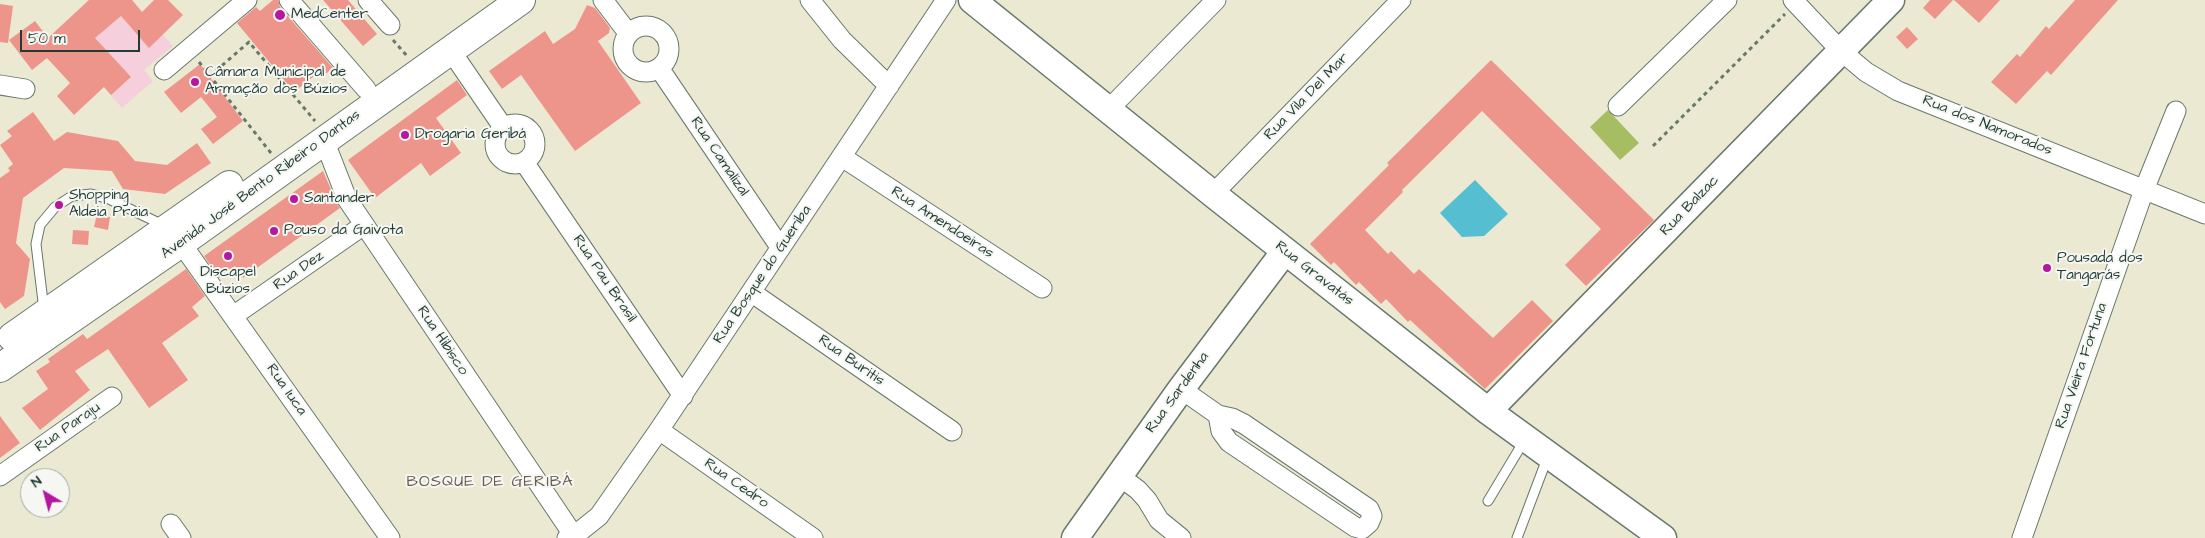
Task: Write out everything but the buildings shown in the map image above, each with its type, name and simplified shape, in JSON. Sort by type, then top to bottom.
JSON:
[{"type":"main road","name":"Avenida José Bento Ribeiro Dantas","points":[[0,368],[174,235],[273,154],[320,132],[366,89],[494,0]]},
{"type":"main road","name":"Avenida José Bento Ribeiro Dantas","points":[[3,338],[174,235],[320,132],[450,51],[521,0]]},
{"type":"street","points":[[164,70],[247,0]]},
{"type":"street","points":[[289,0],[366,89]]},
{"type":"street","points":[[368,0],[390,25]]},
{"type":"street","points":[[603,0],[628,33]]},
{"type":"street","points":[[810,0],[842,40],[889,86]]},
{"type":"street","name":"Rua Bosque do Gueriba","points":[[570,537],[599,516],[660,430],[946,0]]},
{"type":"street","name":"Rua Gravatás","points":[[972,0],[1213,194],[1488,411],[1655,535]]},
{"type":"street","points":[[1109,109],[1216,0]]},
{"type":"street","name":"Rua Vila Del Mar","points":[[1213,194],[1401,0]]},
{"type":"street","points":[[1618,106],[1727,0]]},
{"type":"street","name":"Rua Balzac","points":[[1488,411],[1891,0]]},
{"type":"street","name":"Rua dos Namorados","points":[[1794,2],[1841,51],[1866,72],[1898,91],[2205,214]]},
{"type":"street","points":[[646,25],[655,27],[663,33],[668,41],[669,51],[666,60],[659,68],[643,72],[628,64],[622,49],[628,33],[636,27],[646,25]]},
{"type":"street","points":[[450,51],[503,127]]},
{"type":"street","name":"Rua Camalizal","points":[[659,68],[780,247]]},
{"type":"street","points":[[0,85],[25,89]]},
{"type":"street","name":"Rua Vieira Fortuna","points":[[2022,538],[2144,190],[2176,111]]},
{"type":"street","points":[[512,123],[521,124],[529,129],[534,137],[535,146],[532,155],[524,162],[516,164],[506,162],[498,156],[495,147],[496,137],[503,127],[512,123]]},
{"type":"street","name":"Rua Hibisco","points":[[320,132],[341,186],[364,226],[570,537]]},
{"type":"street","name":"Rua Amendoeiras","points":[[842,157],[1042,288]]},
{"type":"street","name":"Rua Pau Brasil","points":[[524,162],[683,396]]},
{"type":"street","name":"Rua Dez","points":[[233,316],[364,226]]},
{"type":"street","name":"Rua Iuca","points":[[174,235],[390,538]]},
{"type":"street","name":"Rua Sardenha","points":[[1075,538],[1180,389],[1285,251]]},
{"type":"street","name":"Rua Buritis","points":[[750,292],[952,431]]},
{"type":"street","points":[[1180,389],[1218,415],[1232,418],[1244,424],[1369,509],[1372,516],[1369,523],[1362,529],[1355,527],[1229,442],[1221,431],[1218,415]]},
{"type":"street","name":"Rua Paraju","points":[[0,476],[112,397]]},
{"type":"street","name":"Rua Cedro","points":[[660,430],[812,538]]},
{"type":"street","points":[[1118,476],[1138,490],[1160,520],[1181,538]]},
{"type":"street","points":[[1151,508],[1153,528],[1158,538]]},
{"type":"lane","points":[[44,314],[36,244],[40,226],[55,207],[72,196],[90,194],[109,199],[174,235]]},
{"type":"lane","points":[[1488,501],[1526,439]]},
{"type":"lane","points":[[1517,538],[1548,455]]},
{"type":"path","points":[[1653,146],[1794,2]]},
{"type":"path","points":[[210,76],[249,42],[320,132]]},
{"type":"path","points":[[189,50],[273,154]]},
{"type":"shaded area","points":[[89,0],[132,0],[173,46],[144,70],[153,81],[122,108],[56,31]]},
{"type":"green space","points":[[1608,110],[1639,143],[1620,160],[1590,127]]},
{"type":"water","points":[[1475,180],[1508,214],[1484,236],[1462,237],[1440,213]]},
{"type":"place","name":"MedCenter","points":[[280,15]]},
{"type":"place","name":"Câmara Municipal de Armação dos Búzios","points":[[195,82]]},
{"type":"place","name":"Drogaria Geribá","points":[[405,135]]},
{"type":"place","name":"Santander","points":[[294,199]]},
{"type":"place","name":"Shopping Aldeia Praia","points":[[59,205]]},
{"type":"place","name":"Pouso da Gaivota","points":[[274,231]]},
{"type":"place","name":"Discapel Búzios","points":[[228,256]]},
{"type":"place","name":"Pousada dos Tangarás","points":[[2047,268]]},
{"type":"district","name":"BOSQUE DE GERIBÁ","points":[[490,483]]}]
